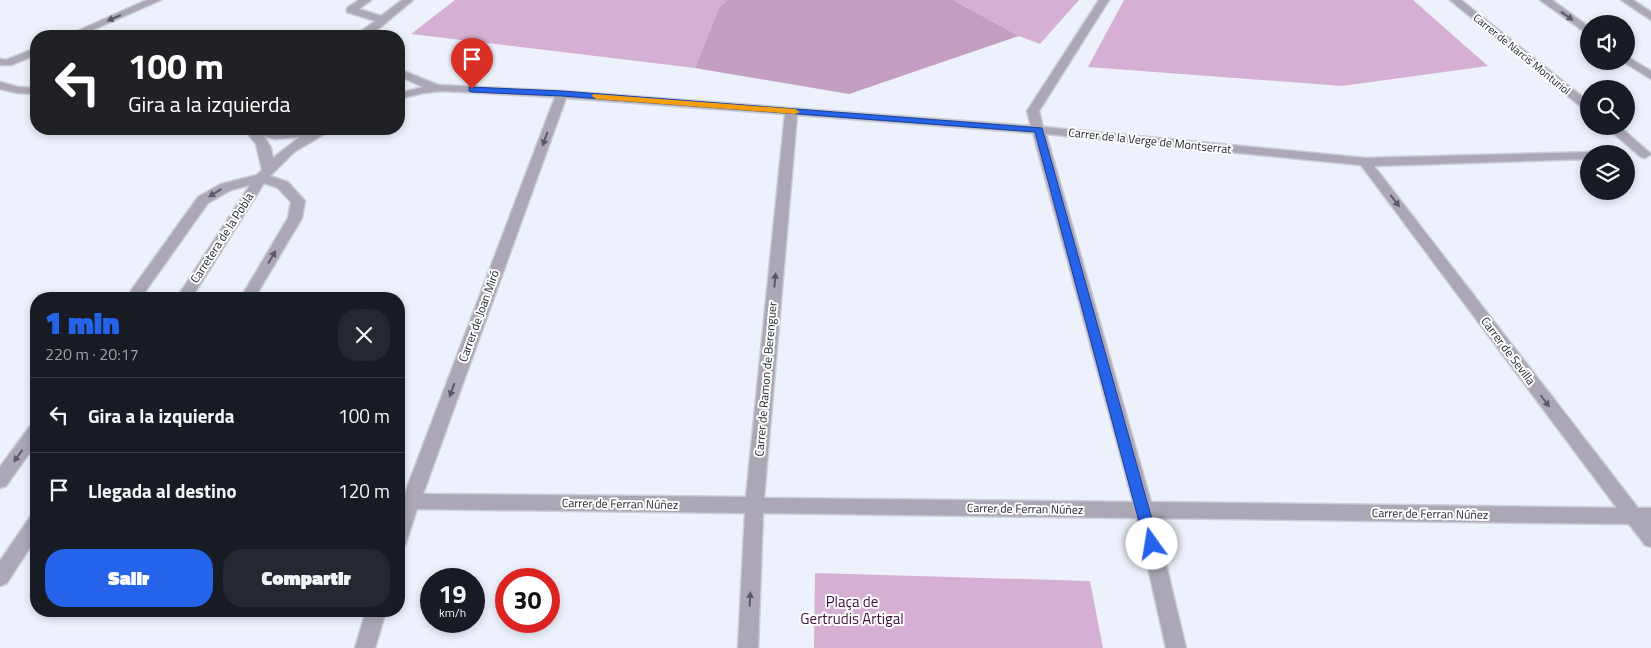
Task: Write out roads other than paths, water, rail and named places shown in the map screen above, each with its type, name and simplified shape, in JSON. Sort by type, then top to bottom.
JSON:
[{"type":"street","points":[[85,30],[156,0]]},
{"type":"street","points":[[366,0],[352,10],[382,20]]},
{"type":"street","points":[[370,30],[408,0]]},
{"type":"street","points":[[1104,0],[1034,111],[1144,510],[1176,648]]},
{"type":"street","name":"Carrer de Narcís Monturiol","points":[[1455,0],[1580,101]]},
{"type":"street","points":[[1545,0],[1580,25]]},
{"type":"street","points":[[1626,0],[1651,17]]},
{"type":"street","points":[[377,30],[382,20]]},
{"type":"street","points":[[2,63],[30,53]]},
{"type":"street","points":[[2,63],[30,64]]},
{"type":"street","points":[[1635,65],[1651,76]]},
{"type":"street","name":"Carrer de la Verge de Montserrat","points":[[405,75],[417,81],[442,88]]},
{"type":"street","points":[[0,86],[30,91]]},
{"type":"street","name":"Carrer de la Verge de Montserrat","points":[[405,94],[442,88],[562,94],[1039,130],[1365,162],[1580,156]]},
{"type":"street","points":[[0,93],[18,90]]},
{"type":"street","name":"Carrer de Joan Miró","points":[[405,501],[562,94]]},
{"type":"street","name":"Carrer de Ramon de Berenguer","points":[[748,648],[754,506],[791,111]]},
{"type":"street","points":[[251,292],[295,218],[298,201],[283,185],[264,174],[266,150],[263,142],[256,135]]},
{"type":"street","name":"Carretera de la Pobla","points":[[188,292],[275,160],[297,143],[315,135]]},
{"type":"street","points":[[1623,135],[1648,153]]},
{"type":"street","points":[[1635,154],[1648,153]]},
{"type":"street","name":"Carrer de Sevilla","points":[[1365,162],[1651,540]]},
{"type":"street","name":"Carretera de la Pobla","points":[[137,292],[203,200],[226,187],[264,174]]},
{"type":"street","points":[[0,481],[30,439]]},
{"type":"street","name":"Carrer de Ferran Núñez","points":[[405,501],[1651,516]]},
{"type":"street","points":[[0,577],[30,532]]},
{"type":"street","points":[[365,648],[374,617]]},
{"type":"park label","name":"Plaça de Gertrudis Artigal","points":[[852,610]]}]
